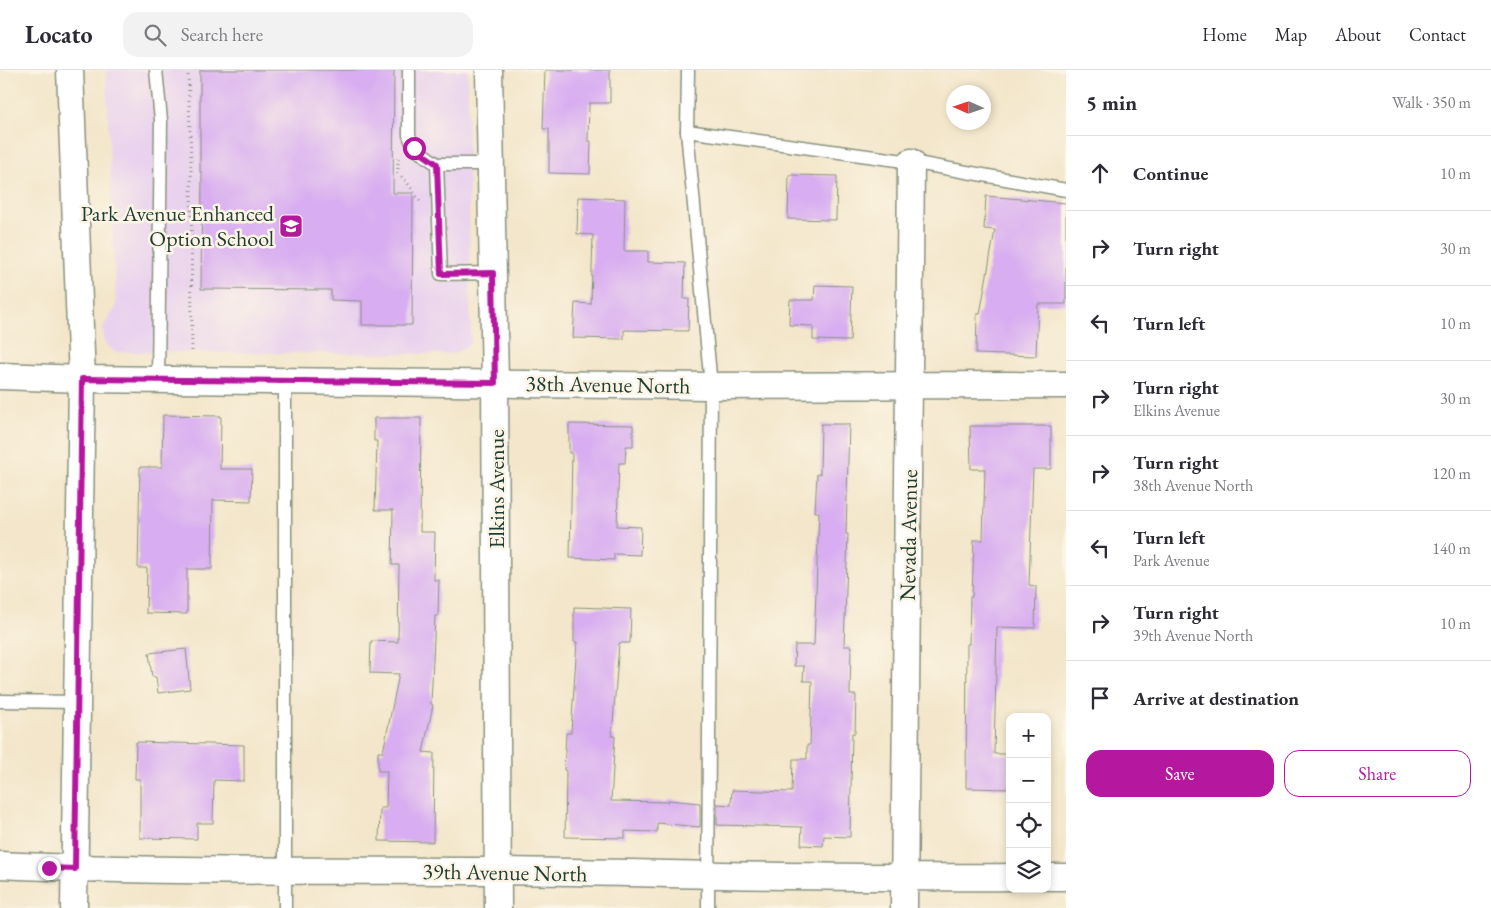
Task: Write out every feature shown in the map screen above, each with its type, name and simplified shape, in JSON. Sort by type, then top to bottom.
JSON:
[{"type":"street","points":[[70,70],[82,379],[74,908]]},
{"type":"street","name":"Elkins Avenue","points":[[490,70],[495,383],[498,908]]},
{"type":"street","name":"Nevada Avenue","points":[[904,908],[911,162]]},
{"type":"street","name":"38th Avenue North","points":[[0,376],[82,379],[711,386],[910,387],[1066,385]]},
{"type":"street","name":"39th Avenue North","points":[[0,865],[75,869],[498,871],[904,879],[1006,878]]},
{"type":"street","points":[[1051,877],[1066,877]]},
{"type":"lane","points":[[156,70],[161,120],[158,380]]},
{"type":"lane","points":[[409,70],[409,135],[414,148],[437,164],[491,164]]},
{"type":"lane","points":[[688,70],[686,131],[711,386],[708,908]]},
{"type":"lane","points":[[686,131],[911,162],[1066,190]]},
{"type":"lane","points":[[437,164],[441,274],[493,273]]},
{"type":"lane","points":[[285,381],[285,908]]},
{"type":"lane","points":[[0,701],[77,702]]},
{"type":"path","points":[[188,70],[191,159],[192,358]]},
{"type":"shaded area","name":"Park Avenue Enhanced Option School","points":[[106,70],[468,70],[471,343],[454,354],[115,352],[104,342],[103,327],[116,307]]},
{"type":"building","points":[[200,70],[394,70],[393,193],[413,193],[412,325],[362,325],[362,301],[331,300],[331,290],[201,289],[202,172],[200,172]]},
{"type":"building","points":[[545,70],[610,70],[610,103],[589,103],[588,141],[591,141],[590,174],[549,173],[549,129],[543,129]]},
{"type":"building","points":[[789,175],[837,176],[836,220],[788,219]]},
{"type":"building","points":[[986,196],[1066,203],[1066,304],[1038,304],[1036,356],[976,354],[977,314],[980,314],[995,230],[984,229]]},
{"type":"building","points":[[578,197],[625,199],[624,251],[648,251],[648,262],[685,263],[684,299],[689,299],[688,331],[624,330],[624,339],[573,338],[575,303],[591,304],[593,235],[577,234]]},
{"type":"building","points":[[815,285],[852,286],[850,341],[813,340],[813,326],[789,325],[790,300],[814,300]]},
{"type":"building","points":[[163,415],[221,416],[220,469],[252,469],[251,501],[213,500],[212,569],[187,569],[187,614],[146,613],[147,568],[138,568],[140,467],[162,467]]},
{"type":"building","points":[[374,418],[421,418],[420,532],[435,532],[434,580],[439,580],[438,616],[435,616],[431,704],[433,705],[423,752],[434,753],[433,842],[379,841],[380,808],[386,808],[387,771],[378,771],[378,752],[383,752],[399,674],[370,673],[371,641],[398,642],[399,565],[392,565],[393,510],[375,510],[377,441],[374,441]]},
{"type":"building","points":[[569,424],[633,425],[633,446],[626,446],[625,463],[619,463],[617,526],[641,527],[640,555],[614,554],[614,560],[570,558],[572,453],[569,453]]},
{"type":"building","points":[[821,424],[849,424],[844,646],[851,646],[850,695],[856,695],[855,733],[852,733],[850,837],[824,836],[823,846],[801,845],[802,827],[717,825],[717,804],[731,805],[732,790],[792,792],[793,759],[807,759],[807,745],[810,745],[812,681],[803,681],[804,666],[794,666],[795,645],[814,645],[819,512],[815,512],[817,474],[820,474]]},
{"type":"building","points":[[970,426],[1051,426],[1051,469],[1033,469],[1029,585],[1036,586],[1035,628],[997,627],[994,754],[1006,754],[1006,789],[966,788],[967,644],[969,644],[974,540],[983,540],[985,469],[971,469]]},
{"type":"building","points":[[574,607],[631,609],[630,643],[619,643],[612,736],[615,736],[611,801],[668,802],[668,800],[700,803],[700,827],[657,823],[657,832],[625,831],[625,838],[565,837],[566,771],[564,770],[566,733],[571,733],[577,642],[574,642]]},
{"type":"building","points":[[186,649],[190,689],[158,693],[156,677],[152,677],[149,653]]},
{"type":"building","points":[[136,742],[244,745],[244,781],[214,780],[213,823],[197,823],[197,839],[140,838],[140,779],[135,779]]},
{"type":"place","name":"Park Avenue Enhanced Option School","points":[[291,226]]},
{"type":"route","points":[[49,868],[75,869],[82,379],[495,383],[493,273],[441,274],[437,164],[414,148]]}]
